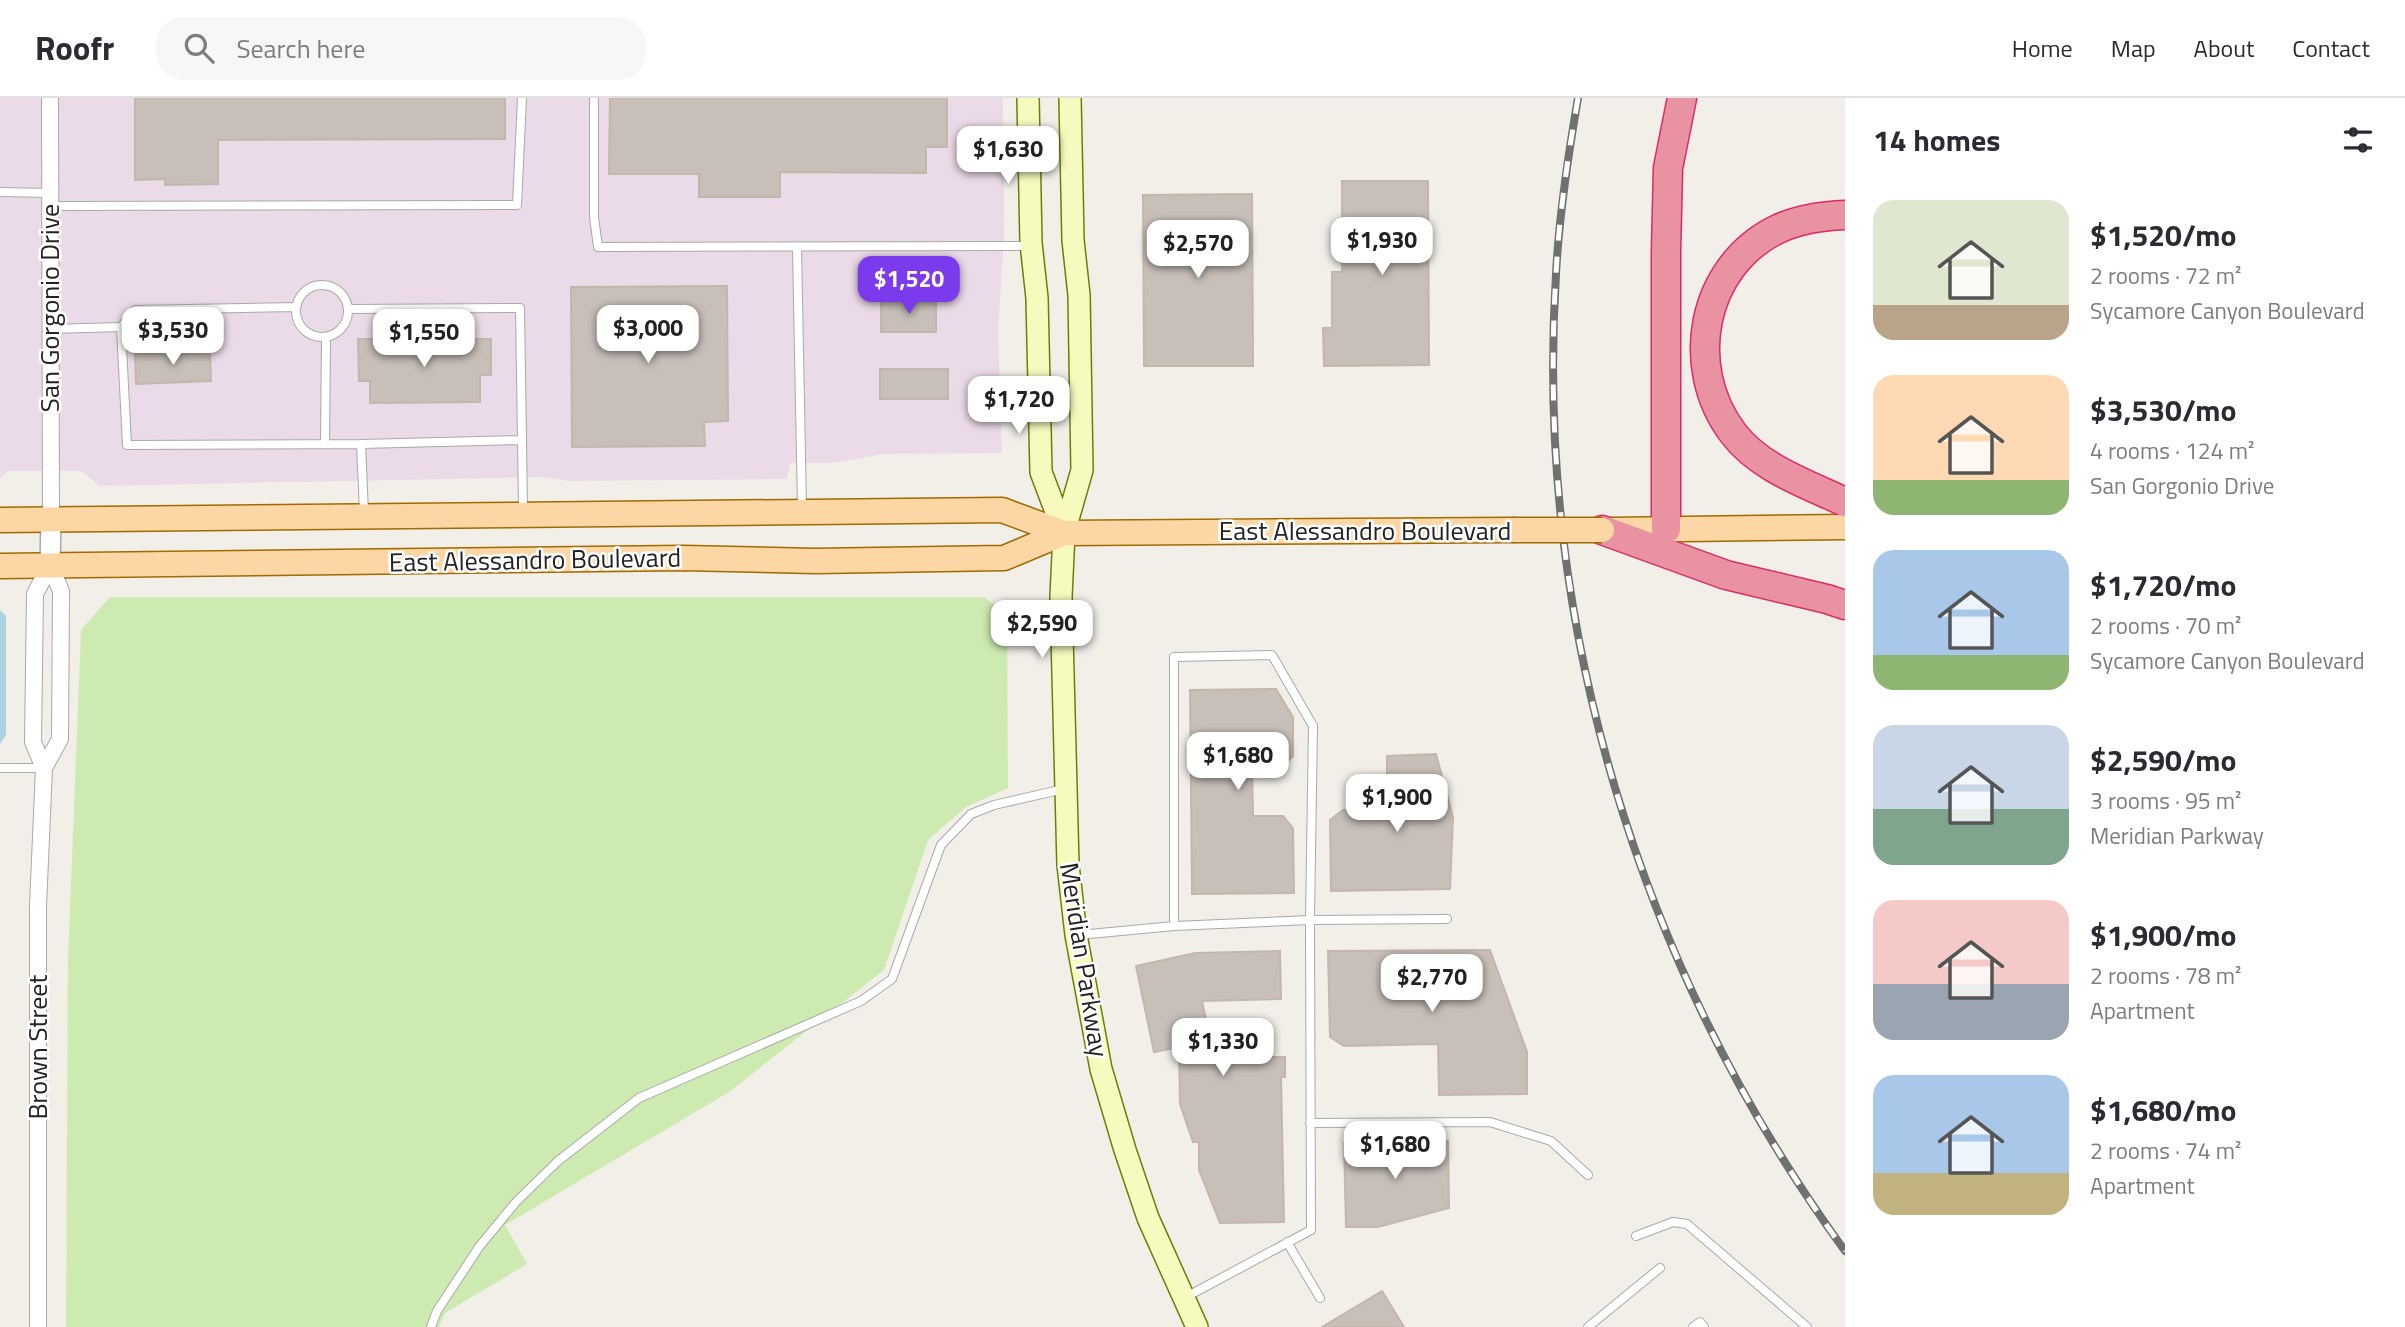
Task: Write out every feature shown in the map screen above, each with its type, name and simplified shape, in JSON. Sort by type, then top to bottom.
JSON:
[{"type":"highway","points":[[1666,529],[1665,251],[1668,168],[1682,98]]},
{"type":"highway","points":[[1845,215],[1816,216],[1778,229],[1748,248],[1728,270],[1714,296],[1703,342],[1705,368],[1711,391],[1720,414],[1734,435],[1751,452],[1776,470],[1845,502]]},
{"type":"highway","points":[[1602,530],[1726,575],[1827,598],[1845,605]]},
{"type":"main road","points":[[1028,98],[1041,472],[1064,533]]},
{"type":"main road","points":[[1064,533],[1083,470],[1079,295],[1073,240],[1070,98]]},
{"type":"main road","name":"East Alessandro Boulevard","points":[[0,520],[1002,510],[1064,533],[1845,527]]},
{"type":"main road","name":"East Alessandro Boulevard","points":[[0,566],[682,558],[815,561],[1004,558],[1064,533]]},
{"type":"main road","name":"Meridian Parkway","points":[[1064,533],[1061,597],[1068,864],[1076,935],[1101,1069],[1118,1127],[1148,1218],[1197,1327]]},
{"type":"street","name":"San Gorgonio Drive","points":[[50,98],[51,519]]},
{"type":"street","name":"Brown Street","points":[[44,768],[60,738],[61,592],[50,565],[51,519]]},
{"type":"street","name":"Brown Street","points":[[38,1327],[38,906],[44,768],[33,742],[35,594],[50,565]]},
{"type":"lane","points":[[0,192],[50,199],[517,205],[522,98]]},
{"type":"lane","points":[[594,98],[594,217],[598,247],[1032,246]]},
{"type":"lane","points":[[797,247],[802,512]]},
{"type":"lane","points":[[319,284],[336,288],[343,293],[349,309],[348,317],[340,331],[326,337],[310,334],[303,329],[296,315],[296,307],[304,292],[319,284]]},
{"type":"lane","points":[[296,307],[135,310],[121,327],[127,445],[522,440]]},
{"type":"lane","points":[[349,309],[520,308],[523,515]]},
{"type":"lane","points":[[50,329],[121,327]]},
{"type":"lane","points":[[325,444],[326,337]]},
{"type":"lane","points":[[361,444],[364,516]]},
{"type":"lane","points":[[1174,926],[1174,657],[1272,655],[1312,726],[1311,1230],[1183,1298]]},
{"type":"lane","points":[[0,768],[44,768]]},
{"type":"lane","points":[[431,1327],[438,1311],[479,1247],[516,1202],[558,1161],[639,1098],[861,1001],[892,979],[941,845],[971,814],[994,804],[1066,789]]},
{"type":"lane","points":[[1076,935],[1174,926],[1310,920],[1447,919]]},
{"type":"lane","points":[[1310,1123],[1490,1122],[1551,1141],[1588,1175]]},
{"type":"lane","points":[[1636,1236],[1673,1222],[1687,1224],[1807,1327]]},
{"type":"lane","points":[[1287,1242],[1320,1298]]},
{"type":"lane","points":[[1588,1327],[1660,1268]]},
{"type":"lane","points":[[1693,1327],[1700,1322],[1704,1327]]},
{"type":"shaded area","points":[[0,98],[1003,98],[1004,232],[998,333],[1002,453],[884,454],[832,463],[790,463],[787,479],[570,481],[543,477],[99,486],[82,471],[8,471],[0,478]]},
{"type":"green space","points":[[110,597],[984,597],[1007,615],[1008,788],[966,807],[928,840],[884,970],[729,1092],[505,1225],[527,1264],[445,1313],[439,1327],[66,1327],[68,960],[81,630]]},
{"type":"water","points":[[0,610],[6,616],[6,735],[0,744]]},
{"type":"building","points":[[135,98],[505,98],[505,139],[218,140],[218,184],[165,185],[165,179],[135,180]]},
{"type":"building","points":[[610,98],[947,98],[947,147],[926,147],[926,173],[780,172],[780,197],[699,197],[699,174],[609,174]]},
{"type":"building","points":[[1342,181],[1428,181],[1429,365],[1324,366],[1323,328],[1332,328],[1332,272],[1342,272]]},
{"type":"building","points":[[1252,194],[1253,366],[1144,366],[1143,195]]},
{"type":"building","points":[[727,286],[728,421],[704,422],[705,446],[572,447],[571,287]]},
{"type":"building","points":[[881,299],[936,299],[936,332],[881,332]]},
{"type":"building","points":[[358,339],[491,339],[491,375],[480,375],[480,402],[370,403],[370,381],[359,381]]},
{"type":"building","points":[[171,345],[188,345],[188,352],[210,351],[211,381],[136,384],[135,354],[171,353]]},
{"type":"building","points":[[880,369],[948,369],[948,399],[880,399]]},
{"type":"building","points":[[1276,689],[1293,717],[1293,756],[1281,768],[1252,768],[1253,816],[1283,816],[1293,828],[1294,893],[1192,894],[1190,690]]},
{"type":"building","points":[[1436,754],[1453,817],[1450,889],[1331,891],[1330,820],[1343,810],[1387,809],[1387,756]]},
{"type":"building","points":[[1490,950],[1527,1052],[1527,1094],[1439,1095],[1438,1044],[1344,1046],[1330,1037],[1328,951]]},
{"type":"building","points":[[1280,951],[1281,999],[1202,1001],[1215,1061],[1261,1061],[1261,1057],[1285,1057],[1285,1077],[1281,1077],[1284,1222],[1220,1223],[1199,1170],[1199,1142],[1193,1142],[1180,1104],[1179,1047],[1154,1052],[1136,966],[1195,953]]},
{"type":"building","points":[[1448,1141],[1449,1208],[1378,1227],[1346,1227],[1344,1143]]},
{"type":"building","points":[[1382,1291],[1404,1327],[1322,1327]]},
{"type":"railway","points":[[1578,98],[1557,252],[1554,405],[1563,535],[1583,662],[1615,788],[1657,910],[1710,1028],[1773,1142],[1845,1251]]}]
